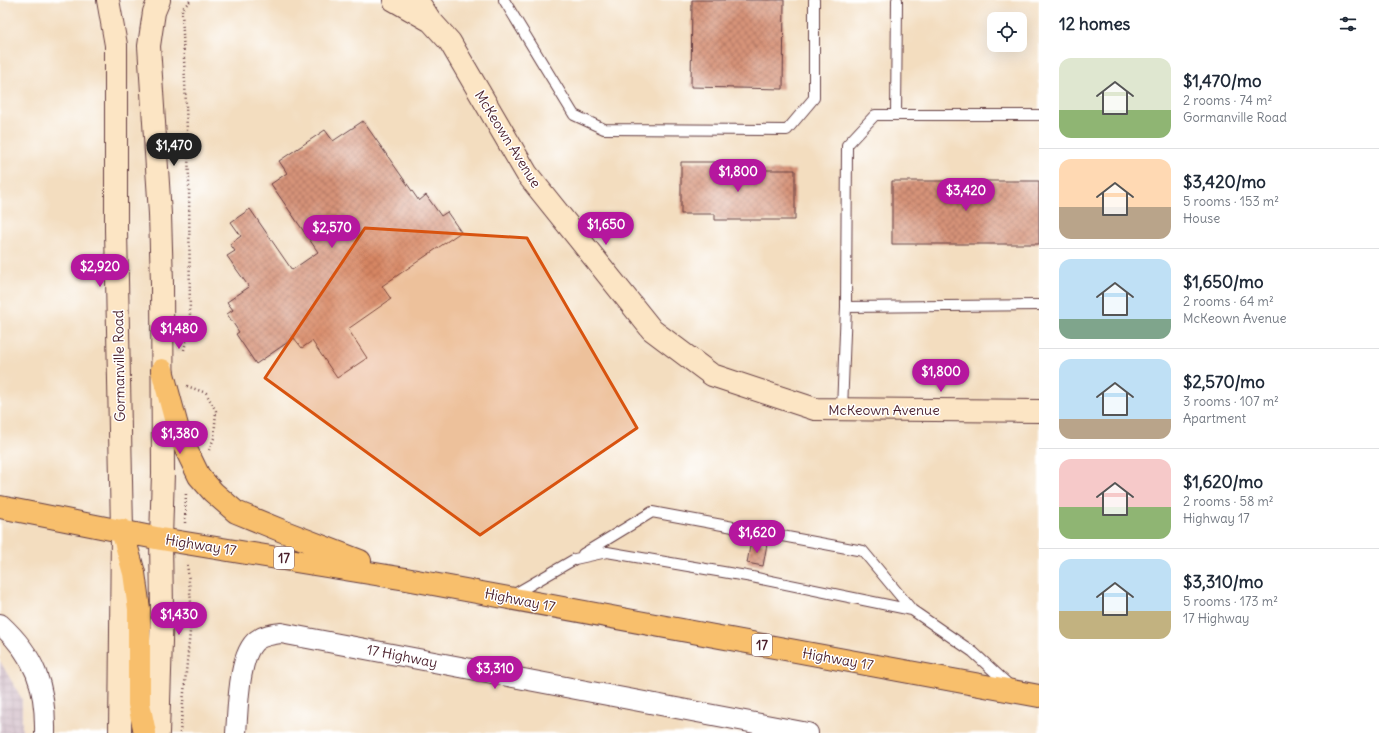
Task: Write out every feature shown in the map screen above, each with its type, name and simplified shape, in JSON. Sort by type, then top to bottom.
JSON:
[{"type":"highway","points":[[162,370],[180,437],[199,476],[213,492],[236,512],[406,578]]},
{"type":"highway","name":"Highway 17","points":[[0,507],[122,530],[161,539],[406,578],[1039,696]]},
{"type":"highway","points":[[122,530],[134,573],[139,609],[139,704],[145,733]]},
{"type":"street","points":[[92,0],[109,8]]},
{"type":"street","points":[[158,733],[162,610],[162,330],[160,214],[149,46],[154,12],[159,0]]},
{"type":"street","name":"McKeown Avenue","points":[[394,0],[430,20]]},
{"type":"street","name":"McKeown Avenue","points":[[417,0],[430,20],[450,42],[527,174],[652,330],[712,375],[815,409],[1039,411]]},
{"type":"street","name":"Gormanville Road","points":[[109,8],[116,46],[116,237],[122,530],[120,733]]},
{"type":"street","points":[[0,624],[11,633],[25,649],[35,669],[42,692],[45,733]]},
{"type":"street","name":"17 Highway","points":[[236,733],[240,682],[250,648],[257,640],[269,635],[281,633],[808,733]]},
{"type":"lane","points":[[504,0],[574,115],[604,129],[787,130],[814,98],[814,0]]},
{"type":"lane","points":[[896,0],[896,115]]},
{"type":"lane","points":[[842,410],[846,307],[848,145],[875,115],[1039,115]]},
{"type":"lane","points":[[846,307],[1039,305]]},
{"type":"lane","points":[[507,598],[652,512],[864,552],[912,610],[972,652],[1018,692]]},
{"type":"lane","points":[[575,559],[607,552],[752,577],[912,610]]},
{"type":"path","points":[[183,352],[190,326],[189,180],[182,9],[191,0]]},
{"type":"path","points":[[180,733],[192,612],[185,542],[186,486],[199,476],[214,438],[216,411],[206,392],[187,386],[186,379]]},
{"type":"highlighted area","points":[[365,228],[527,238],[637,428],[480,535],[265,378]]},
{"type":"shaded area","points":[[0,661],[22,699],[22,733],[0,733]]},
{"type":"building","points":[[692,0],[784,0],[783,89],[691,87]]},
{"type":"building","points":[[363,121],[419,201],[426,195],[441,216],[447,212],[461,232],[382,286],[391,299],[348,329],[367,358],[337,378],[312,341],[302,348],[294,338],[256,364],[236,334],[239,332],[227,314],[233,310],[227,302],[249,287],[227,256],[235,251],[230,244],[241,236],[231,222],[250,209],[292,270],[318,252],[271,184],[287,173],[279,161],[325,130],[333,141]]},
{"type":"building","points":[[681,162],[715,162],[715,170],[795,170],[795,220],[715,220],[715,214],[681,214]]},
{"type":"building","points":[[892,181],[1039,181],[1039,244],[892,244]]},
{"type":"building","points":[[751,541],[767,544],[763,566],[747,563]]}]
